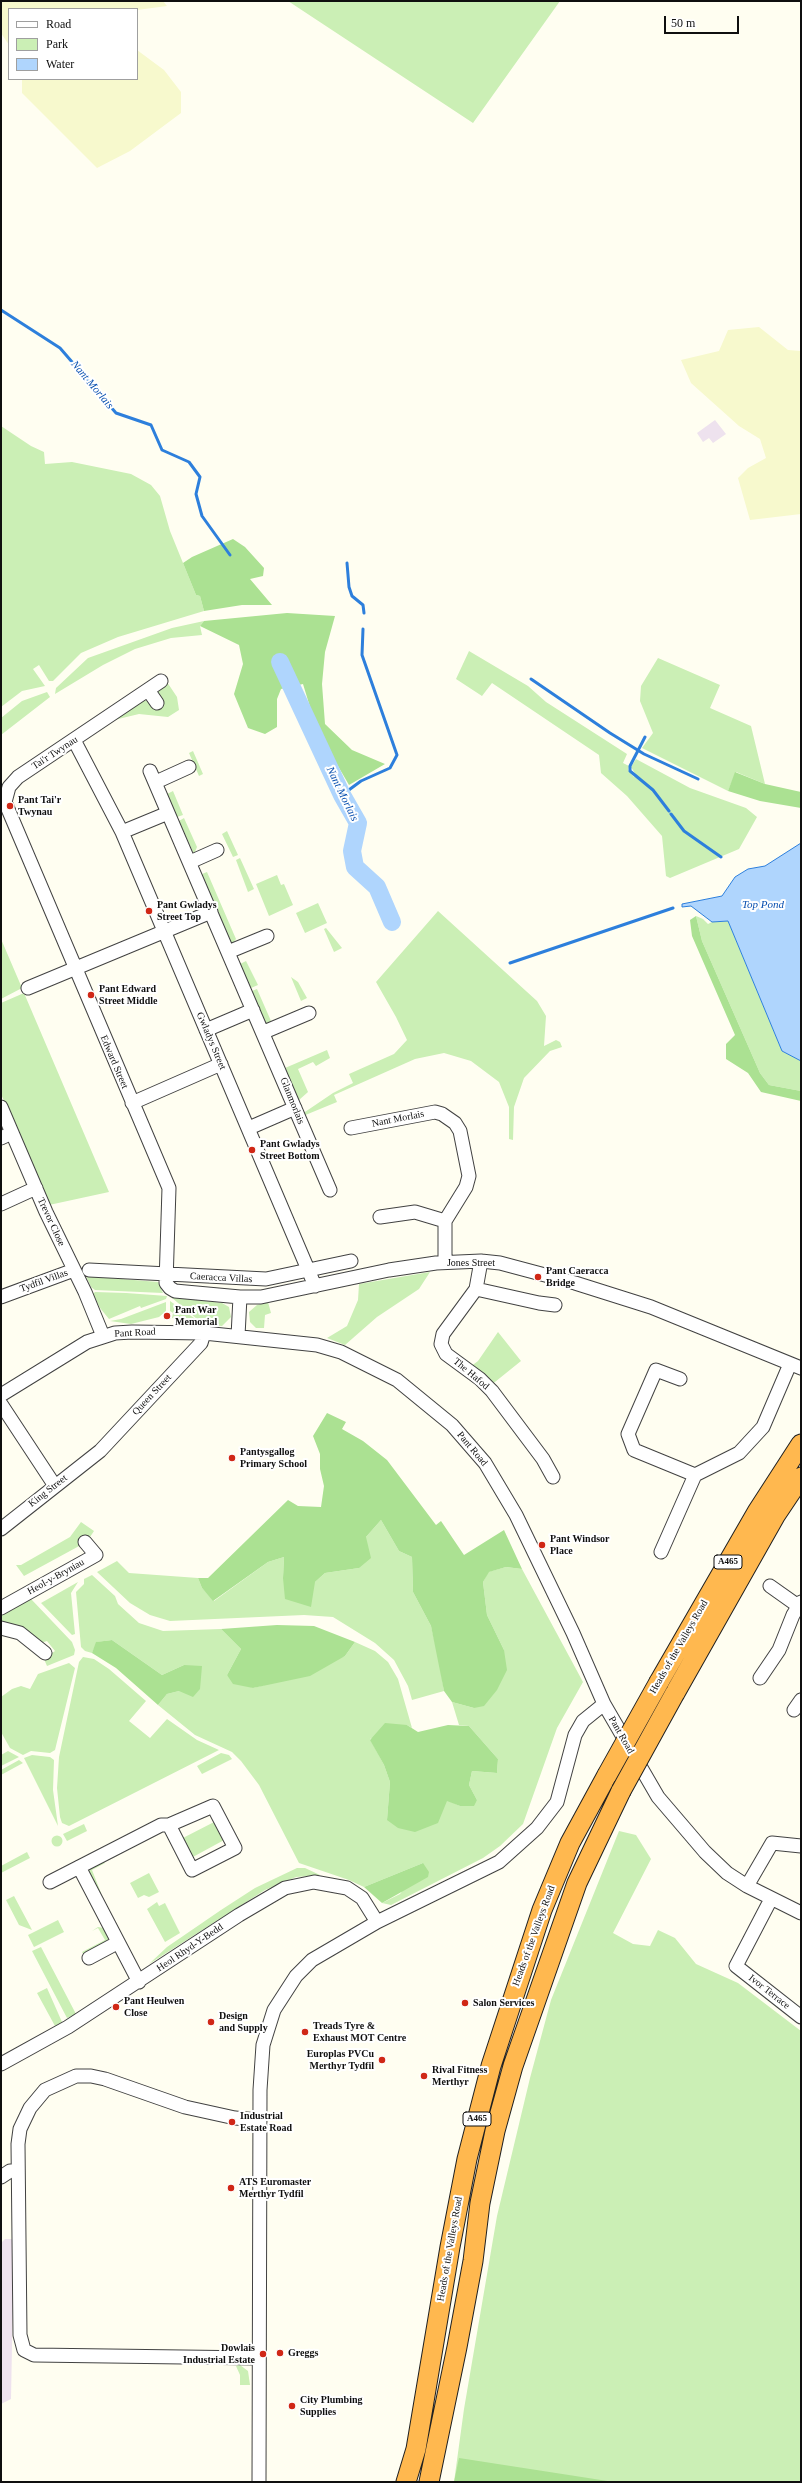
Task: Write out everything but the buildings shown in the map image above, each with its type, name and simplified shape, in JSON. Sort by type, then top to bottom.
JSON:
[{"type":"highway","name":"Heads of the Valleys Road","points":[[406,2482],[416,2449],[466,2167],[491,2066],[542,1910],[570,1843],[607,1775],[757,1512],[801,1444]]},
{"type":"highway","name":"Heads of the Valleys Road","points":[[429,2482],[460,2331],[483,2189],[495,2131],[513,2066],[577,1883],[621,1791],[674,1693],[760,1542],[801,1477]]},
{"type":"street","name":"Tai'r Twynau","points":[[18,837],[5,802],[9,787],[18,777],[161,681]]},
{"type":"street","points":[[148,690],[157,703]]},
{"type":"street","name":"Gwladys Street","points":[[74,740],[122,832],[316,1286]]},
{"type":"street","name":"Glanmorlais","points":[[189,767],[153,777],[253,1010],[264,1032],[330,1190]]},
{"type":"street","points":[[122,832],[168,813]]},
{"type":"street","name":"Edward Street","points":[[18,837],[169,1188],[166,1275]]},
{"type":"street","points":[[190,862],[217,850]]},
{"type":"street","points":[[28,988],[211,912]]},
{"type":"street","points":[[228,952],[267,936]]},
{"type":"street","points":[[206,1030],[253,1010]]},
{"type":"street","points":[[264,1032],[309,1013]]},
{"type":"street","points":[[132,1103],[221,1064]]},
{"type":"street","name":"Trevor Close","points":[[1,1107],[7,1135],[36,1188],[103,1336]]},
{"type":"street","points":[[249,1128],[295,1108]]},
{"type":"street","name":"Nant Morlais","points":[[351,1128],[435,1112],[442,1114],[455,1123],[460,1131],[469,1176],[466,1187],[445,1221]]},
{"type":"street","points":[[1,1204],[36,1188]]},
{"type":"street","points":[[380,1216],[415,1212],[445,1221],[445,1262]]},
{"type":"street","name":"Caeracca Villas","points":[[89,1270],[254,1279],[310,1271],[351,1261]]},
{"type":"street","name":"Jones Street","points":[[166,1275],[166,1283],[175,1291],[240,1297],[261,1297],[389,1270],[445,1262],[481,1261],[511,1265],[651,1307],[795,1366]]},
{"type":"street","name":"The Hafod","points":[[481,1261],[476,1289],[443,1334],[441,1344],[446,1354],[480,1379],[492,1391],[543,1459],[553,1477]]},
{"type":"street","name":"Tydfil Villas","points":[[7,1295],[74,1270]]},
{"type":"street","points":[[476,1289],[539,1303],[555,1305]]},
{"type":"street","points":[[238,1336],[240,1297]]},
{"type":"street","name":"Pant Road","points":[[1,1395],[73,1349],[103,1336],[132,1332],[204,1333],[295,1341],[341,1352],[397,1380],[452,1425],[485,1463],[511,1504],[573,1632],[604,1704],[658,1797],[709,1856],[727,1873],[771,1899],[801,1913]]},
{"type":"street","name":"Queen Street","points":[[96,1454],[201,1343],[204,1333]]},
{"type":"street","points":[[661,1552],[695,1475],[739,1454],[763,1426],[795,1366]]},
{"type":"street","points":[[680,1379],[656,1370],[628,1434],[634,1450],[695,1475]]},
{"type":"street","points":[[1,1404],[55,1486]]},
{"type":"street","name":"King Street","points":[[1,1529],[96,1454]]},
{"type":"street","name":"Heol-y-Bryniau","points":[[1,1608],[96,1555],[85,1542]]},
{"type":"street","points":[[760,1678],[779,1650],[800,1605],[770,1586]]},
{"type":"street","points":[[1,1628],[20,1633],[45,1652]]},
{"type":"street","points":[[259,2482],[258,2358],[260,2120],[263,2045],[268,2026],[284,1992],[296,1976],[312,1960],[377,1922],[499,1862],[537,1828],[557,1802],[575,1735],[583,1721],[604,1704]]},
{"type":"street","points":[[50,1882],[161,1825],[169,1825],[213,1806],[235,1848],[192,1870],[169,1825]]},
{"type":"street","points":[[747,1886],[772,1843],[801,1846]]},
{"type":"street","points":[[79,1867],[138,1982]]},
{"type":"street","name":"Heol Rhyd-Y-Bedd","points":[[1,2064],[68,2027],[239,1915],[285,1888],[314,1882],[346,1888],[362,1898],[377,1922]]},
{"type":"street","name":"Ivor Terrace","points":[[771,1899],[736,1966],[801,2017]]},
{"type":"street","points":[[89,1958],[117,1943]]},
{"type":"street","points":[[258,2358],[34,2355],[24,2350],[20,2335],[18,2171],[20,2129],[30,2108],[45,2090],[76,2076],[91,2076],[105,2079],[185,2108],[235,2118],[260,2120]]},
{"type":"street","points":[[1,2177],[10,2171],[18,2171]]},
{"type":"shaded area","points":[[715,420],[726,434],[713,443],[709,438],[703,442],[697,433]]},
{"type":"shaded area","points":[[5,2239],[14,2239],[11,2399],[1,2404],[1,2243]]},
{"type":"green space","points":[[1,1],[163,1],[167,6],[138,10],[138,8],[8,8],[8,44],[1,33]]},
{"type":"green space","points":[[288,1],[560,1],[473,123]]},
{"type":"green space","points":[[138,51],[164,70],[181,92],[181,113],[130,151],[97,168],[22,93],[22,80],[138,80]]},
{"type":"green space","points":[[759,327],[788,350],[801,351],[801,514],[750,520],[738,478],[748,468],[766,458],[760,439],[739,426],[691,383],[681,360],[719,351],[728,330]]},
{"type":"green space","points":[[1,426],[31,446],[44,452],[45,464],[72,462],[131,474],[151,485],[160,496],[170,531],[196,595],[200,596],[204,611],[118,637],[81,653],[53,681],[49,681],[39,665],[33,669],[45,686],[22,691],[1,707]]},
{"type":"green space","points":[[233,539],[245,547],[264,568],[263,576],[250,579],[272,605],[242,605],[204,611],[200,596],[196,595],[183,563],[192,557]]},
{"type":"green space","points":[[287,613],[335,616],[325,652],[322,684],[325,724],[352,750],[385,764],[349,785],[317,730],[303,684],[281,689],[277,699],[277,727],[265,734],[248,728],[234,694],[243,664],[239,645],[200,626],[204,621]]},
{"type":"green space","points":[[204,621],[200,626],[202,635],[171,638],[135,649],[103,665],[55,694],[56,688],[88,658],[172,628]]},
{"type":"green space","points":[[469,651],[528,686],[546,702],[627,754],[623,763],[629,766],[628,770],[634,777],[636,775],[631,767],[636,759],[690,788],[746,808],[757,817],[739,849],[670,878],[666,876],[662,836],[627,796],[601,773],[599,755],[492,683],[482,696],[456,679]]},
{"type":"green space","points":[[658,658],[720,685],[710,708],[751,726],[765,784],[736,772],[728,791],[642,748],[653,733],[640,701],[641,686]]},
{"type":"green space","points":[[167,682],[177,697],[179,710],[168,717],[139,714],[114,720],[143,700],[151,702],[157,695],[159,689]]},
{"type":"green space","points":[[47,692],[50,697],[1,735],[1,718],[22,701]]},
{"type":"green space","points":[[193,751],[203,774],[199,776],[189,753]]},
{"type":"green space","points":[[735,772],[765,784],[801,792],[801,808],[760,801],[728,791]]},
{"type":"green space","points":[[173,791],[183,815],[177,817],[167,794]]},
{"type":"green space","points":[[184,818],[197,847],[194,854],[179,821]]},
{"type":"green space","points":[[227,831],[238,855],[233,857],[222,834]]},
{"type":"green space","points":[[240,858],[254,889],[248,892],[236,860]]},
{"type":"green space","points":[[207,872],[236,939],[232,944],[202,874]]},
{"type":"green space","points":[[277,875],[281,885],[284,884],[293,905],[269,916],[256,884]]},
{"type":"green space","points":[[318,903],[327,923],[305,933],[296,913]]},
{"type":"green space","points":[[438,911],[537,1001],[546,1016],[544,1046],[556,1040],[560,1042],[562,1047],[550,1051],[524,1078],[514,1107],[513,1140],[509,1139],[509,1107],[499,1082],[471,1061],[444,1053],[415,1059],[334,1095],[337,1102],[303,1116],[302,1114],[333,1093],[353,1083],[349,1074],[394,1054],[407,1040],[376,982]]},
{"type":"green space","points":[[696,916],[703,919],[708,924],[712,922],[728,921],[782,1051],[801,1061],[801,1091],[769,1085],[760,1073],[702,941]]},
{"type":"green space","points":[[696,916],[702,941],[760,1073],[769,1085],[801,1091],[801,1101],[761,1092],[748,1073],[726,1059],[726,1044],[735,1035],[692,936],[690,920]]},
{"type":"green space","points":[[326,928],[342,948],[334,952],[324,929]]},
{"type":"green space","points":[[1,939],[22,988],[1,999]]},
{"type":"green space","points":[[246,961],[258,985],[251,988],[240,964]]},
{"type":"green space","points":[[291,977],[298,982],[307,998],[301,1001]]},
{"type":"green space","points":[[257,989],[271,1021],[266,1025],[252,991]]},
{"type":"green space","points":[[24,993],[109,1192],[49,1205],[1,1094],[1,1003]]},
{"type":"green space","points":[[327,1050],[330,1058],[316,1066],[313,1062],[298,1069],[308,1092],[299,1100],[285,1068]]},
{"type":"green space","points":[[430,1272],[419,1289],[377,1317],[345,1345],[327,1338],[347,1326],[358,1300],[359,1284]]},
{"type":"green space","points":[[86,1276],[158,1282],[163,1293],[95,1290],[91,1287]]},
{"type":"green space","points":[[95,1292],[167,1296],[166,1299],[141,1308],[140,1306],[109,1319],[100,1308],[93,1294]]},
{"type":"green space","points":[[171,1297],[222,1303],[229,1307],[231,1317],[222,1326],[204,1325]]},
{"type":"green space","points":[[170,1301],[201,1323],[200,1325],[172,1318],[173,1313],[170,1311]]},
{"type":"green space","points":[[166,1302],[166,1311],[159,1317],[131,1324],[110,1321],[121,1319]]},
{"type":"green space","points":[[268,1302],[271,1313],[265,1315],[264,1328],[256,1328],[250,1322],[249,1312],[257,1305]]},
{"type":"green space","points":[[498,1332],[521,1361],[490,1386],[470,1367],[478,1361]]},
{"type":"green space","points":[[327,1413],[346,1422],[342,1429],[363,1441],[387,1460],[436,1525],[441,1521],[464,1555],[504,1530],[522,1569],[506,1567],[489,1572],[483,1582],[487,1615],[504,1650],[507,1670],[497,1690],[484,1706],[474,1708],[452,1702],[444,1691],[431,1626],[413,1592],[412,1557],[399,1551],[381,1520],[366,1537],[371,1558],[359,1568],[325,1573],[315,1582],[311,1607],[285,1599],[283,1578],[284,1557],[268,1562],[213,1601],[202,1588],[198,1578],[208,1578],[288,1500],[298,1506],[321,1507],[324,1486],[320,1469],[320,1454],[313,1436]]},
{"type":"green space","points":[[381,1520],[399,1551],[412,1557],[413,1592],[431,1626],[439,1660],[444,1691],[412,1700],[408,1686],[394,1660],[375,1643],[333,1617],[304,1615],[170,1621],[150,1615],[130,1603],[97,1572],[117,1561],[129,1573],[198,1578],[202,1588],[214,1601],[268,1562],[284,1557],[283,1578],[315,1582],[325,1573],[359,1568],[366,1537]]},
{"type":"green space","points":[[81,1522],[94,1531],[88,1540],[83,1537],[78,1543],[81,1545],[24,1576],[16,1565],[21,1565],[70,1537]]},
{"type":"green space","points":[[506,1567],[522,1569],[583,1682],[557,1728],[523,1824],[500,1846],[483,1858],[391,1905],[382,1903],[400,1894],[423,1863],[364,1887],[349,1880],[299,1863],[259,1785],[241,1761],[232,1752],[195,1735],[158,1705],[167,1694],[179,1691],[184,1665],[162,1675],[112,1640],[97,1642],[92,1653],[85,1651],[81,1647],[76,1592],[84,1584],[84,1579],[92,1575],[115,1596],[118,1604],[139,1623],[163,1631],[221,1629],[241,1649],[227,1675],[253,1688],[280,1681],[345,1656],[355,1642],[375,1651],[388,1662],[398,1679],[412,1728],[407,1725],[370,1739],[384,1765],[390,1782],[387,1820],[447,1800],[460,1806],[477,1800],[469,1785],[472,1771],[497,1773],[498,1759],[469,1726],[459,1725],[452,1702],[474,1708],[504,1650],[487,1615],[483,1582],[488,1572]]},
{"type":"green space","points":[[78,1582],[71,1593],[75,1634],[72,1635],[41,1603]]},
{"type":"green space","points":[[31,1599],[72,1642],[75,1650],[74,1655],[47,1666],[44,1659],[55,1651],[47,1641],[41,1643],[1,1625],[1,1616]]},
{"type":"green space","points":[[277,1625],[314,1626],[355,1642],[345,1656],[310,1676],[253,1688],[233,1684],[227,1675],[241,1649],[221,1629]]},
{"type":"green space","points":[[112,1640],[162,1675],[184,1665],[202,1666],[200,1689],[193,1697],[179,1691],[167,1694],[158,1705],[116,1668],[92,1653],[96,1642]]},
{"type":"green space","points":[[83,1657],[94,1659],[109,1669],[146,1701],[129,1721],[150,1738],[167,1719],[197,1740],[219,1750],[69,1826],[62,1823],[60,1817],[57,1788],[59,1757],[79,1662]]},
{"type":"green space","points":[[69,1663],[75,1668],[55,1750],[50,1753],[31,1751],[23,1755],[10,1748],[1,1732],[1,1697],[12,1689],[21,1686],[30,1689],[38,1674]]},
{"type":"green space","points":[[385,1723],[407,1725],[418,1732],[448,1725],[469,1726],[498,1759],[497,1773],[472,1771],[469,1785],[477,1800],[474,1806],[460,1806],[447,1801],[438,1823],[415,1832],[398,1828],[387,1820],[390,1782],[384,1765],[370,1740]]},
{"type":"green space","points":[[8,1751],[19,1757],[1,1766],[1,1755]]},
{"type":"green space","points":[[221,1753],[229,1755],[232,1759],[202,1774],[197,1766]]},
{"type":"green space","points":[[32,1755],[50,1757],[54,1760],[53,1790],[58,1826],[24,1758]]},
{"type":"green space","points":[[19,1760],[23,1763],[1,1775],[1,1770]]},
{"type":"green space","points":[[216,1821],[226,1839],[191,1858],[181,1839]]},
{"type":"green space","points":[[84,1824],[87,1831],[67,1841],[63,1834]]},
{"type":"green space","points":[[619,1831],[636,1835],[651,1859],[613,1933],[633,1944],[650,1946],[658,1930],[675,1938],[696,1964],[738,1983],[801,2031],[801,2482],[454,2482],[464,2409],[497,2216],[530,2078],[551,2000]]},
{"type":"green space","points":[[55,1836],[59,1836],[61,1837],[61,1845],[55,1846],[52,1843],[52,1839]]},
{"type":"green space","points":[[27,1852],[30,1858],[1,1873],[1,1866]]},
{"type":"green space","points":[[103,1861],[105,1863],[92,1870],[101,1893],[98,1895],[88,1874],[91,1866]]},
{"type":"green space","points":[[423,1863],[429,1872],[428,1877],[382,1903],[364,1887]]},
{"type":"green space","points":[[297,1868],[305,1868],[320,1875],[296,1877],[265,1890],[149,1964],[167,1947],[221,1910],[255,1888]]},
{"type":"green space","points":[[149,1873],[159,1892],[149,1897],[144,1895],[138,1898],[130,1883]]},
{"type":"green space","points":[[14,1896],[32,1930],[19,1925],[6,1900]]},
{"type":"green space","points":[[157,1902],[159,1906],[165,1903],[180,1933],[165,1942],[147,1909]]},
{"type":"green space","points":[[58,1920],[64,1932],[34,1947],[28,1935]]},
{"type":"green space","points":[[98,1927],[104,1928],[109,1938],[106,1944],[85,1957],[82,1952],[105,1940],[98,1928],[92,1931]]},
{"type":"green space","points":[[41,1947],[76,2014],[67,2018],[32,1951]]},
{"type":"green space","points":[[47,1988],[62,2022],[55,2026],[37,1993]]},
{"type":"green space","points":[[240,2365],[248,2371],[250,2385],[240,2385],[240,2375],[236,2366]]},
{"type":"green space","points":[[459,2458],[614,2482],[454,2482]]},
{"type":"water","name":"Top Pond","points":[[801,843],[801,1061],[782,1051],[728,921],[712,922],[691,906],[682,907],[682,904],[722,896],[735,877],[748,869],[765,866]]},
{"type":"waterway","name":"Nant Morlais","points":[[1,310],[60,348],[116,413],[151,425],[162,450],[189,462],[200,477],[196,494],[202,516],[230,555]]},
{"type":"waterway","points":[[347,563],[349,587],[352,596],[363,605],[364,613]]},
{"type":"waterway","points":[[342,795],[361,781],[390,768],[397,755],[362,655],[363,629]]},
{"type":"waterway","name":"Nant Morlais","points":[[280,662],[342,795],[358,823],[352,851],[355,867],[377,887],[392,922]]},
{"type":"waterway","points":[[531,679],[610,733],[644,754],[698,779]]},
{"type":"waterway","points":[[645,737],[630,766],[630,771],[653,790],[669,811]]},
{"type":"waterway","points":[[671,814],[684,831],[721,857]]},
{"type":"waterway","points":[[510,963],[673,908]]},
{"type":"place","name":"Pant Tai'r Twynau","points":[[10,806]]},
{"type":"place","name":"Pant Gwladys Street Top","points":[[149,911]]},
{"type":"place","name":"Pant Edward Street Middle","points":[[91,995]]},
{"type":"place","name":"Pant Gwladys Street Bottom","points":[[252,1150]]},
{"type":"place","name":"Pant Caeracca Bridge","points":[[538,1277]]},
{"type":"place","name":"Pant War Memorial","points":[[167,1316]]},
{"type":"place","name":"Pantysgallog Primary School","points":[[232,1458]]},
{"type":"place","name":"Pant Windsor Place","points":[[542,1545]]},
{"type":"place","name":"Salon Services","points":[[465,2003]]},
{"type":"place","name":"Pant Heulwen Close","points":[[116,2007]]},
{"type":"place","name":"Design and Supply","points":[[211,2022]]},
{"type":"place","name":"Treads Tyre & Exhaust MOT Centre","points":[[305,2032]]},
{"type":"place","name":"Europlas PVCu Merthyr Tydfil","points":[[382,2060]]},
{"type":"place","name":"Rival Fitness Merthyr","points":[[424,2076]]},
{"type":"place","name":"Industrial Estate Road","points":[[232,2122]]},
{"type":"place","name":"ATS Euromaster Merthyr Tydfil","points":[[231,2188]]},
{"type":"place","name":"Greggs","points":[[280,2353]]},
{"type":"place","name":"Dowlais Industrial Estate","points":[[263,2354]]},
{"type":"place","name":"City Plumbing Supplies","points":[[292,2406]]}]
